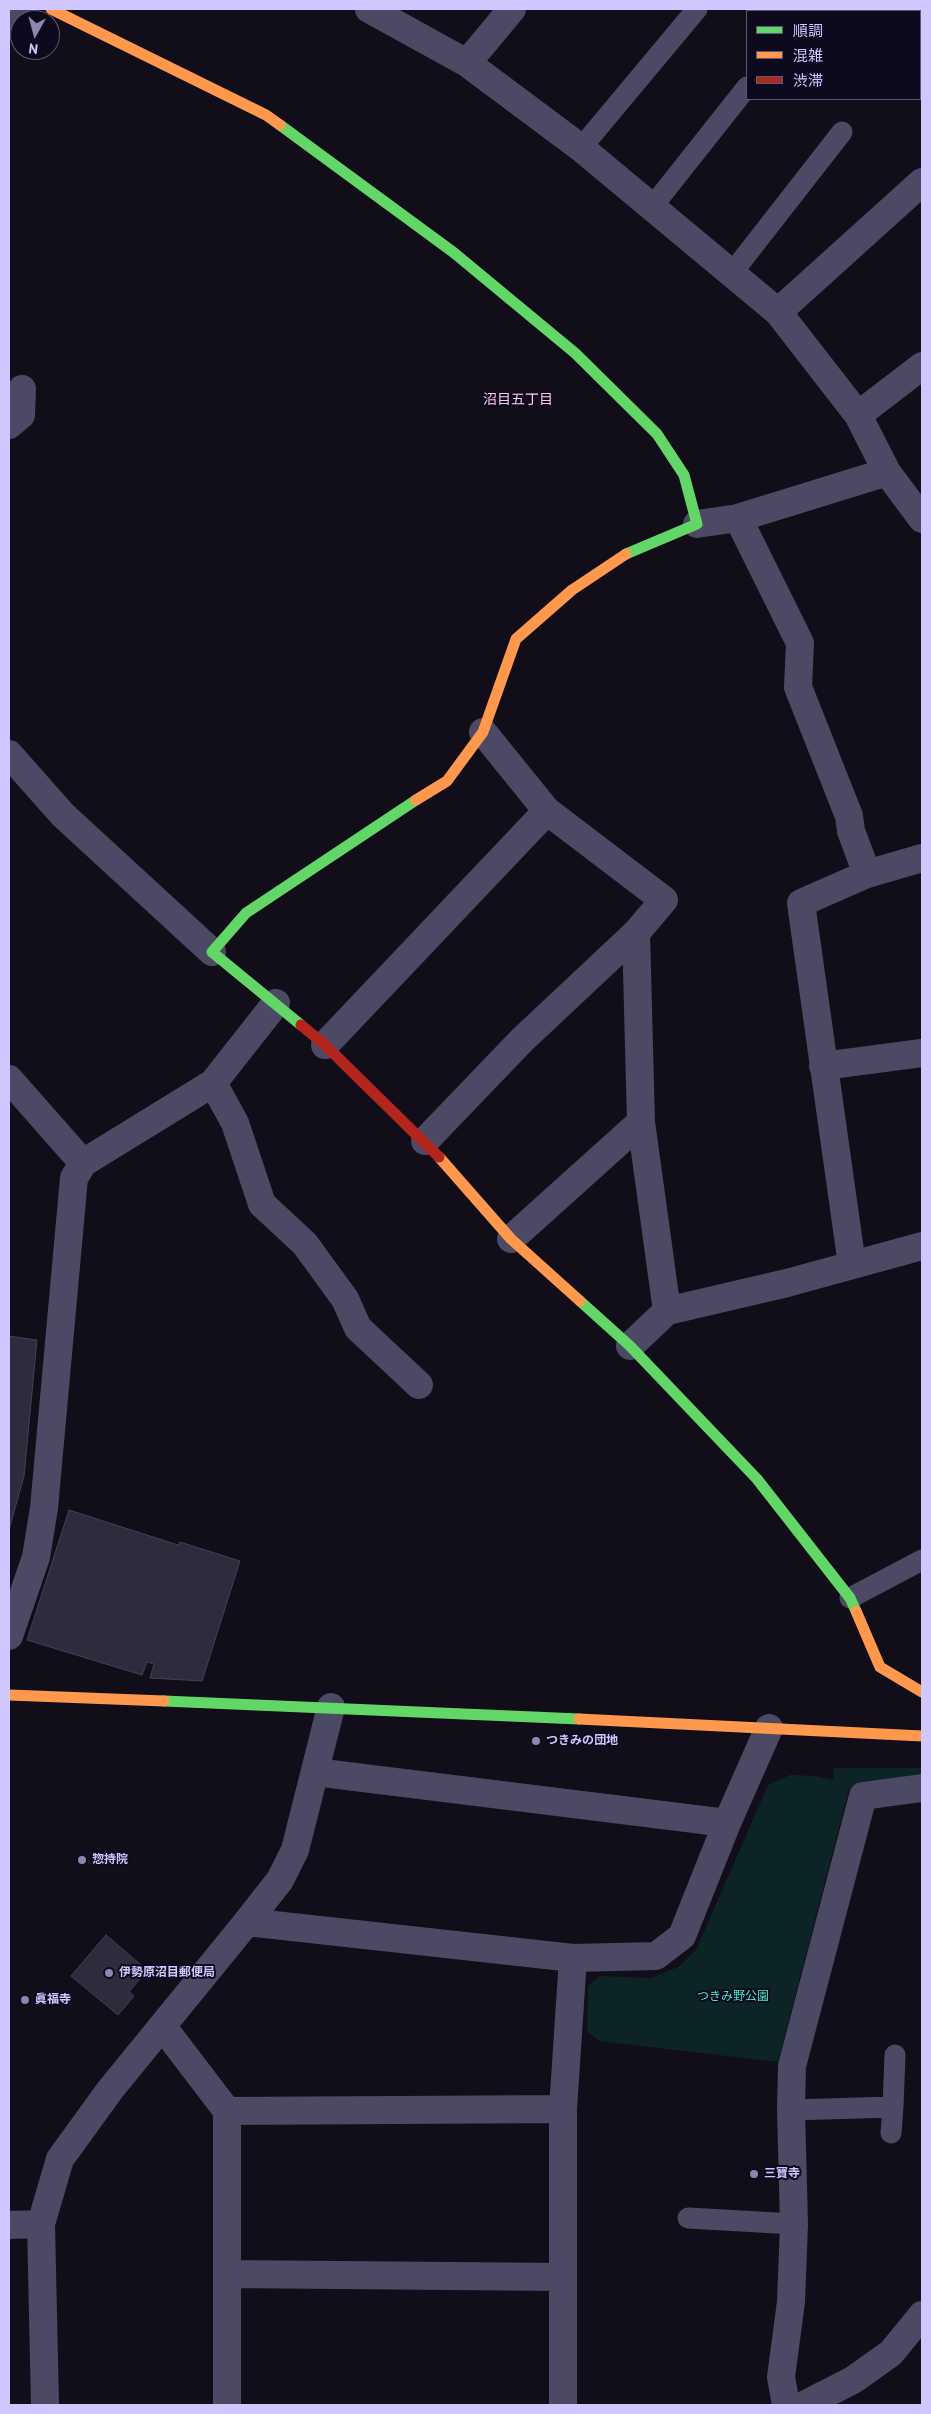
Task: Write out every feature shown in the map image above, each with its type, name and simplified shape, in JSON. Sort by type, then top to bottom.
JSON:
[{"type":"street","points":[[9,24],[20,9]]},
{"type":"street","points":[[51,9],[266,115],[452,252],[575,353],[657,434],[684,475],[698,524]]},
{"type":"street","points":[[369,9],[467,63],[580,148],[778,312],[858,415],[887,472],[922,519]]},
{"type":"street","points":[[467,63],[512,9]]},
{"type":"street","points":[[778,312],[922,182]]},
{"type":"street","points":[[858,415],[922,366]]},
{"type":"street","points":[[9,425],[21,415],[22,389]]},
{"type":"street","points":[[212,952],[246,913],[319,866],[387,817],[447,781],[483,732],[516,639],[572,590],[623,555],[698,524],[738,518],[887,472]]},
{"type":"street","points":[[738,518],[800,643],[796,715],[849,816],[841,834],[868,874]]},
{"type":"street","points":[[425,1141],[522,1040],[636,933],[664,900],[548,811],[483,732]]},
{"type":"street","points":[[9,754],[63,815],[212,952],[325,1045],[425,1141],[511,1239],[630,1346],[757,1480],[850,1598],[880,1667],[922,1692]]},
{"type":"street","points":[[325,1045],[548,811]]},
{"type":"street","points":[[852,1265],[822,1066],[802,903],[868,874],[922,858]]},
{"type":"street","points":[[636,933],[641,1122],[667,1311]]},
{"type":"street","points":[[9,1636],[36,1556],[43,1518],[74,1178],[83,1163],[213,1083],[276,1003]]},
{"type":"street","points":[[822,1066],[922,1053]]},
{"type":"street","points":[[9,1079],[83,1163]]},
{"type":"street","points":[[213,1083],[235,1124],[262,1204],[305,1244],[345,1299],[358,1328],[418,1385]]},
{"type":"street","points":[[511,1239],[641,1122]]},
{"type":"street","points":[[630,1346],[667,1311],[922,1246]]},
{"type":"street","points":[[9,1694],[331,1707],[922,1736]]},
{"type":"street","points":[[45,2405],[41,2224],[60,2159],[110,2090],[248,1922],[280,1880],[295,1850],[331,1707]]},
{"type":"street","points":[[248,1922],[573,1958],[656,1956],[682,1936],[727,1823],[769,1728]]},
{"type":"street","points":[[315,1772],[727,1823]]},
{"type":"street","points":[[786,2405],[781,2377],[791,2302],[794,2224],[791,2110],[792,2066],[863,1796],[922,1788]]},
{"type":"street","points":[[563,2405],[563,2109],[573,1958]]},
{"type":"street","points":[[163,2026],[227,2111],[227,2405]]},
{"type":"street","points":[[227,2111],[563,2109]]},
{"type":"street","points":[[9,2226],[41,2224]]},
{"type":"street","points":[[226,2274],[563,2277]]},
{"type":"street","points":[[804,2405],[853,2380],[890,2354],[922,2316]]},
{"type":"lane","points":[[580,148],[697,9]]},
{"type":"lane","points":[[652,207],[746,87]]},
{"type":"lane","points":[[732,273],[842,132]]},
{"type":"lane","points":[[850,1598],[922,1560]]},
{"type":"lane","points":[[892,2132],[895,2055]]},
{"type":"lane","points":[[791,2110],[893,2107]]},
{"type":"lane","points":[[688,2218],[794,2224]]},
{"type":"green space","name":"つきみ野公園","points":[[833,1768],[922,1768],[922,1775],[849,1789],[778,2062],[599,2041],[587,2031],[588,1986],[600,1976],[651,1978],[678,1967],[696,1950],[768,1785],[790,1775],[815,1776],[834,1780]]},
{"type":"building","points":[[9,1336],[37,1340],[24,1476],[9,1530]]},
{"type":"building","points":[[69,1510],[178,1545],[180,1542],[240,1561],[202,1681],[150,1678],[154,1664],[147,1662],[142,1675],[27,1640]]},
{"type":"building","name":"伊勢原沼目郵便局","points":[[106,1935],[147,1970],[129,1992],[134,1996],[118,2015],[71,1976]]},
{"type":"traffic: fast","points":[[280,125],[453,252],[575,353],[657,434],[684,475],[697,524],[626,554]]},
{"type":"traffic: fast","points":[[301,1025],[212,952],[246,913],[416,800]]},
{"type":"traffic: fast","points":[[580,1301],[630,1346],[757,1479],[850,1598],[856,1611]]},
{"type":"traffic: fast","points":[[164,1701],[579,1719]]},
{"type":"traffic: slow","points":[[51,9],[266,115],[280,125]]},
{"type":"traffic: slow","points":[[416,800],[447,781],[483,732],[516,639],[572,590],[626,554]]},
{"type":"traffic: slow","points":[[439,1157],[511,1239],[580,1301]]},
{"type":"traffic: slow","points":[[856,1611],[880,1667],[922,1692]]},
{"type":"traffic: slow","points":[[9,1695],[164,1701]]},
{"type":"traffic: slow","points":[[579,1719],[922,1736]]},
{"type":"traffic: jam","points":[[301,1025],[325,1045],[439,1157]]},
{"type":"place","name":"つきみの団地","points":[[536,1741]]},
{"type":"place","name":"惣持院","points":[[82,1860]]},
{"type":"place","name":"伊勢原沼目郵便局","points":[[109,1973]]},
{"type":"place","name":"眞福寺","points":[[25,2000]]},
{"type":"place","name":"三寶寺","points":[[754,2174]]},
{"type":"district","name":"沼目五丁目","points":[[518,400]]}]
